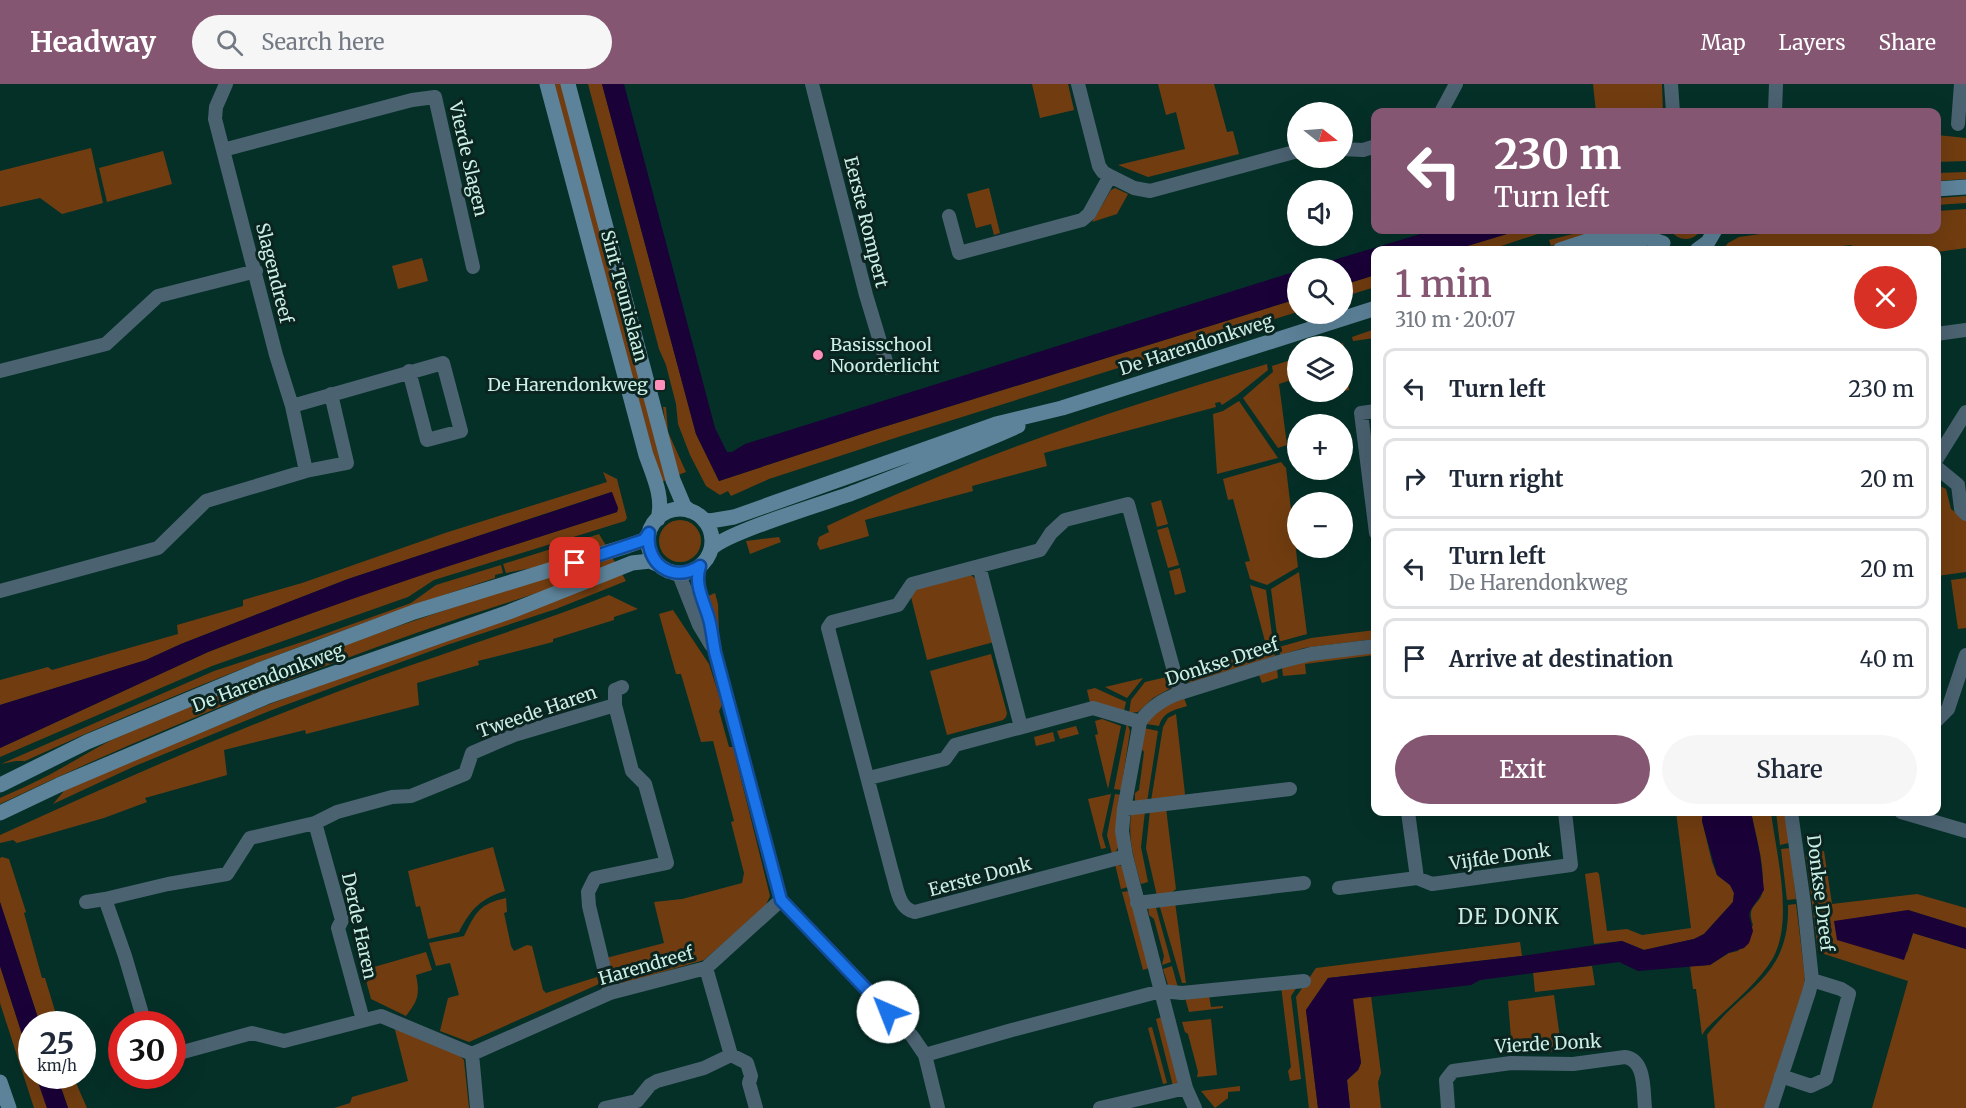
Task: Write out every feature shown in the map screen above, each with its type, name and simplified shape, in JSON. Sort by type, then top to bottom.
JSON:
[{"type":"main road","name":"Sint Teunislaan","points":[[547,84],[646,455],[658,491],[661,507],[658,519]]},
{"type":"main road","name":"Sint Teunislaan","points":[[567,84],[673,480],[684,506],[690,511]]},
{"type":"main road","points":[[1941,189],[1966,187]]},
{"type":"main road","points":[[1572,246],[1609,234]]},
{"type":"main road","points":[[1703,246],[1714,234]]},
{"type":"main road","points":[[1599,246],[1648,238],[1665,241]]},
{"type":"main road","name":"De Harendonkweg","points":[[704,520],[734,517],[996,424],[1062,408],[1371,310]]},
{"type":"main road","name":"De Harendonkweg","points":[[711,549],[716,544],[740,534],[858,490],[1062,408]]},
{"type":"main road","points":[[676,510],[690,511],[704,520],[711,534],[711,549],[700,566],[688,572],[675,573],[657,564],[650,550],[649,533],[663,514],[676,510]]},
{"type":"main road","name":"De Harendonkweg","points":[[0,784],[87,742],[259,670],[414,612],[616,550],[644,540],[649,533]]},
{"type":"main road","name":"De Harendonkweg","points":[[0,813],[59,785],[266,697],[509,612],[632,563],[650,561],[657,564]]},
{"type":"main road","points":[[0,1082],[9,1108]]},
{"type":"street","name":"Slagendreef","points":[[226,84],[216,107],[215,119],[276,355],[292,406],[306,471]]},
{"type":"street","name":"Eerste Rompert","points":[[812,84],[866,295],[888,368]]},
{"type":"street","points":[[1078,84],[1099,166],[1103,172],[1134,188],[1150,191],[1287,154]]},
{"type":"street","points":[[1443,108],[1456,84]]},
{"type":"street","points":[[1671,84],[1673,108]]},
{"type":"street","points":[[1775,108],[1776,84]]},
{"type":"street","points":[[1958,124],[1961,84]]},
{"type":"street","name":"Vierde Slagen","points":[[223,150],[412,100],[435,97],[474,267]]},
{"type":"street","points":[[1353,150],[1371,148]]},
{"type":"street","points":[[949,216],[959,253],[1082,220],[1089,214],[1110,176]]},
{"type":"street","points":[[0,371],[106,344],[158,296],[256,271]]},
{"type":"street","points":[[1941,333],[1966,330]]},
{"type":"street","points":[[292,406],[409,371],[443,363],[461,431],[427,440],[409,371]]},
{"type":"street","points":[[0,591],[158,548],[206,501],[306,471],[347,464],[331,394]]},
{"type":"street","points":[[1371,412],[1361,413],[1371,493]]},
{"type":"street","points":[[1941,452],[1966,412]]},
{"type":"street","points":[[1941,471],[1958,485],[1961,509],[1966,514]]},
{"type":"street","name":"Eerste Donk","points":[[1125,856],[915,912],[908,911],[902,905],[828,628],[832,622],[898,605],[912,584],[1040,550],[1065,520],[1128,504],[1180,693]]},
{"type":"street","points":[[700,566],[699,590],[710,621],[715,652],[781,900],[912,1036],[925,1055],[938,1108]]},
{"type":"street","points":[[979,566],[1021,727]]},
{"type":"street","points":[[675,573],[680,577],[699,625],[715,652]]},
{"type":"street","name":"Donkse Dreef","points":[[1140,722],[1145,713],[1164,699],[1180,693],[1311,654],[1371,647]]},
{"type":"street","points":[[1941,716],[1948,709],[1966,655]]},
{"type":"street","name":"Tweede Haren","points":[[610,993],[589,906],[588,891],[595,878],[667,863],[645,784],[632,771],[615,705],[615,690],[622,687]]},
{"type":"street","name":"Tweede Haren","points":[[315,823],[337,812],[392,797],[411,796],[465,774],[472,753],[514,735],[615,705]]},
{"type":"street","points":[[868,778],[945,759],[955,745],[1093,708],[1140,722],[1135,737],[1124,809],[1122,831],[1125,856],[1186,1088],[1195,1108]]},
{"type":"street","points":[[1124,809],[1290,789]]},
{"type":"street","points":[[1409,816],[1417,878]]},
{"type":"street","name":"Vijfde Donk","points":[[1338,888],[1417,878],[1432,884],[1571,866],[1565,816]]},
{"type":"street","name":"Donkse Dreef","points":[[1771,1108],[1812,980],[1806,915],[1792,816]]},
{"type":"street","points":[[1915,816],[1966,831]]},
{"type":"street","points":[[86,902],[227,874],[250,838],[315,823]]},
{"type":"street","name":"Derde Haren","points":[[315,823],[342,920],[338,928],[363,1020]]},
{"type":"street","points":[[1137,903],[1304,882]]},
{"type":"street","points":[[105,899],[141,1011]]},
{"type":"street","name":"Harendreef","points":[[472,1054],[610,993],[706,968],[781,900]]},
{"type":"street","points":[[706,968],[731,1055],[747,1063],[751,1076],[749,1083],[756,1108]]},
{"type":"street","points":[[1781,1076],[1811,1086],[1826,1079],[1849,994],[1812,980]]},
{"type":"street","points":[[925,1055],[1161,991],[1182,993],[1304,981]]},
{"type":"street","points":[[186,1050],[252,1033],[284,1041],[381,1016],[472,1054],[477,1108]]},
{"type":"street","points":[[605,1108],[637,1101],[650,1084],[704,1068],[731,1055]]},
{"type":"street","name":"Vierde Donk","points":[[1448,1108],[1446,1080],[1453,1071],[1511,1063],[1573,1064],[1625,1057],[1632,1058],[1639,1065],[1645,1108]]},
{"type":"street","points":[[1105,1107],[1186,1088]]},
{"type":"shaded area","points":[[552,84],[563,84],[669,479],[661,482]]},
{"type":"shaded area","points":[[588,84],[602,84],[696,434],[719,481],[877,429],[1287,302],[1287,315],[898,437],[769,479],[731,496],[728,491],[720,495],[706,486],[690,455],[678,424],[676,404],[666,365],[659,349]]},
{"type":"shaded area","points":[[602,84],[624,84],[715,428],[727,452],[732,452],[745,444],[1287,274],[1287,302],[877,429],[719,481],[696,434]]},
{"type":"shaded area","points":[[1032,84],[1068,84],[1074,110],[1040,118]]},
{"type":"shaded area","points":[[1158,84],[1214,84],[1227,132],[1233,131],[1239,154],[1148,177],[1118,165],[1185,149],[1176,112],[1166,115]]},
{"type":"shaded area","points":[[1593,84],[1662,84],[1663,108],[1596,108]]},
{"type":"shaded area","points":[[1941,135],[1966,138],[1966,161],[1941,162]]},
{"type":"shaded area","points":[[91,148],[103,203],[62,214],[40,198],[0,207],[0,171]]},
{"type":"shaded area","points":[[163,151],[172,184],[107,202],[99,168]]},
{"type":"shaded area","points":[[1966,172],[1966,179],[1941,181],[1941,173]]},
{"type":"shaded area","points":[[989,188],[1000,233],[994,235],[991,224],[976,228],[967,194]]},
{"type":"shaded area","points":[[1115,188],[1128,194],[1117,214],[1092,222],[1111,190]]},
{"type":"shaded area","points":[[1966,196],[1966,203],[1941,205],[1941,198]]},
{"type":"shaded area","points":[[1966,209],[1966,248],[1941,251],[1941,246],[1725,246],[1739,237],[1760,234],[1941,234],[1941,211]]},
{"type":"shaded area","points":[[1421,234],[1507,234],[1467,246],[1381,246]]},
{"type":"shaded area","points":[[1507,234],[1538,234],[1501,246],[1467,246]]},
{"type":"shaded area","points":[[1573,234],[1589,234],[1551,246],[1549,240]]},
{"type":"shaded area","points":[[1674,234],[1698,234],[1686,239]]},
{"type":"shaded area","points":[[1371,249],[1371,276],[1353,282],[1353,258],[1340,258]]},
{"type":"shaded area","points":[[422,258],[428,281],[398,289],[392,266]]},
{"type":"shaded area","points":[[1371,276],[1371,288],[1353,294],[1353,282]]},
{"type":"shaded area","points":[[1371,330],[1371,339],[1353,341],[1353,337]]},
{"type":"shaded area","points":[[1287,361],[1287,381],[1279,384],[1287,445],[1278,448],[1243,398],[1273,372],[1272,366]]},
{"type":"shaded area","points":[[1267,364],[1268,370],[1222,405],[1220,402],[1215,403],[1216,407],[1044,453],[1047,466],[972,486],[973,491],[865,520],[869,536],[820,550],[817,544],[819,537],[829,532],[827,526],[934,478],[1099,417]]},
{"type":"shaded area","points":[[1239,401],[1278,458],[1217,474],[1213,414]]},
{"type":"shaded area","points":[[663,407],[666,407],[668,432],[686,472],[678,475],[668,441]]},
{"type":"shaded area","points":[[1281,462],[1286,468],[1289,492],[1287,492],[1287,558],[1297,558],[1298,567],[1267,585],[1250,579],[1245,562],[1250,561],[1233,499],[1228,500],[1223,479]]},
{"type":"shaded area","points":[[603,472],[617,479],[627,518],[625,521],[434,580],[408,597],[212,666],[0,757],[0,748],[208,652],[394,583],[617,512],[618,508],[611,492],[348,579],[181,644],[146,660],[0,705],[0,680],[48,667],[52,670],[178,634],[177,625],[243,606],[243,600],[302,583],[445,533],[607,482]]},
{"type":"shaded area","points":[[1941,486],[1946,489],[1951,509],[1966,520],[1966,572],[1941,575]]},
{"type":"shaded area","points":[[612,492],[618,508],[617,512],[360,596],[208,652],[0,748],[0,705],[146,660],[181,644],[348,579]]},
{"type":"shaded area","points":[[1161,500],[1168,524],[1157,527],[1151,503]]},
{"type":"shaded area","points":[[680,520],[695,526],[701,541],[695,556],[680,562],[665,556],[659,541],[665,526]]},
{"type":"shaded area","points":[[1168,527],[1179,565],[1168,568],[1157,530]]},
{"type":"shaded area","points":[[599,534],[607,547],[564,562],[506,573],[503,564]]},
{"type":"shaded area","points":[[779,537],[781,542],[750,554],[746,541]]},
{"type":"shaded area","points":[[612,557],[616,564],[419,632],[260,691],[155,734],[0,804],[0,798],[49,775],[115,738],[245,683],[427,616]]},
{"type":"shaded area","points":[[501,565],[503,573],[495,575],[495,578],[316,640],[140,710],[25,761],[1,764],[214,671],[411,603],[436,585]]},
{"type":"shaded area","points":[[1180,568],[1186,592],[1175,595],[1169,571]]},
{"type":"shaded area","points":[[621,572],[626,581],[556,609],[447,645],[272,710],[135,766],[53,804],[64,791],[270,704]]},
{"type":"shaded area","points":[[1299,572],[1307,634],[1278,642],[1271,589]]},
{"type":"shaded area","points":[[971,575],[977,580],[994,642],[927,660],[911,597],[916,589]]},
{"type":"shaded area","points":[[1966,578],[1966,628],[1958,629],[1951,580]]},
{"type":"shaded area","points":[[1250,585],[1266,590],[1273,643],[1266,645]]},
{"type":"shaded area","points":[[715,593],[718,604],[719,635],[706,597]]},
{"type":"shaded area","points":[[609,595],[638,609],[614,617],[614,620],[553,639],[553,642],[478,661],[479,665],[417,683],[419,705],[306,734],[305,730],[224,750],[227,775],[145,798],[147,802],[104,818],[17,843],[13,840],[0,843],[0,835],[232,733],[369,680]]},
{"type":"shaded area","points":[[673,610],[709,664],[722,705],[719,711],[729,747],[733,747],[770,896],[765,907],[704,960],[621,984],[613,981],[606,958],[664,943],[654,902],[682,899],[742,883],[744,873],[731,822],[734,821],[713,741],[701,742],[681,674],[676,674],[659,614]]},
{"type":"shaded area","points":[[1371,630],[1371,640],[1304,648],[1280,655],[1279,647],[1311,638]]},
{"type":"shaded area","points":[[1274,648],[1275,656],[1189,683],[1183,681],[1180,673]]},
{"type":"shaded area","points":[[1371,652],[1371,656],[1305,664],[1306,674],[1283,676],[1282,668],[1310,660]]},
{"type":"shaded area","points":[[991,654],[1007,713],[1006,717],[1003,720],[947,735],[930,671]]},
{"type":"shaded area","points":[[1277,669],[1278,678],[1262,683],[1259,675]]},
{"type":"shaded area","points":[[1171,676],[1171,688],[1153,698],[1138,712],[1129,713],[1131,700],[1145,682]]},
{"type":"shaded area","points":[[1143,678],[1127,698],[1105,687]]},
{"type":"shaded area","points":[[1095,688],[1126,702],[1124,711],[1090,703],[1087,690]]},
{"type":"shaded area","points":[[1184,698],[1187,706],[1173,710],[1166,715],[1159,726],[1146,724],[1163,708]]},
{"type":"shaded area","points":[[1176,714],[1185,794],[1182,798],[1151,801],[1163,727],[1168,718]]},
{"type":"shaded area","points":[[1102,719],[1121,726],[1108,789],[1095,735],[1098,734],[1095,721]]},
{"type":"shaded area","points":[[1127,723],[1130,731],[1121,790],[1114,789]]},
{"type":"shaded area","points":[[1076,726],[1079,734],[1060,739],[1057,731]]},
{"type":"shaded area","points":[[1144,728],[1158,731],[1147,802],[1135,802],[1135,793],[1139,790],[1144,752],[1141,748]]},
{"type":"shaded area","points":[[1053,732],[1055,741],[1036,746],[1034,737]]},
{"type":"shaded area","points":[[1111,794],[1102,835],[1106,848],[1101,849],[1088,799]]},
{"type":"shaded area","points":[[1115,794],[1121,795],[1116,834],[1118,847],[1112,854],[1107,835]]},
{"type":"shaded area","points":[[1166,808],[1176,889],[1170,894],[1157,896],[1146,848],[1150,810]]},
{"type":"shaded area","points":[[1145,811],[1141,847],[1148,882],[1141,884],[1132,850],[1130,824],[1131,814]]},
{"type":"shaded area","points":[[1677,816],[1703,816],[1717,875],[1730,885],[1734,893],[1733,902],[1704,934],[1694,939],[1644,950],[1622,941],[1594,944],[1585,874],[1597,872],[1599,874],[1607,931],[1627,929],[1642,935],[1691,928]]},
{"type":"shaded area","points":[[1703,816],[1752,816],[1764,890],[1750,911],[1753,931],[1749,943],[1744,948],[1728,953],[1710,965],[1638,971],[1619,962],[1480,980],[1471,985],[1353,999],[1361,1063],[1358,1070],[1347,1080],[1350,1108],[1318,1108],[1306,1010],[1328,978],[1522,956],[1622,941],[1644,950],[1694,939],[1704,934],[1733,902],[1734,893],[1730,885],[1717,875]]},
{"type":"shaded area","points":[[1752,816],[1772,816],[1782,886],[1782,925],[1779,942],[1773,958],[1759,977],[1702,1035],[1696,989],[1693,989],[1690,966],[1710,965],[1729,953],[1738,951],[1753,925],[1751,912],[1762,893],[1761,859]]},
{"type":"shaded area","points":[[1776,816],[1786,816],[1789,843],[1780,845]]},
{"type":"shaded area","points":[[493,847],[505,891],[477,906],[459,932],[428,939],[420,906],[416,907],[408,871]]},
{"type":"shaded area","points":[[1790,848],[1796,899],[1787,900],[1781,849]]},
{"type":"shaded area","points":[[1824,851],[1832,904],[1917,894],[1966,908],[1966,928],[1908,910],[1907,953],[1913,933],[1966,949],[1966,1108],[1872,1108],[1908,981],[1818,952],[1806,854]]},
{"type":"shaded area","points":[[0,858],[9,859],[26,912],[24,913],[42,978],[45,978],[55,1011],[36,1011],[0,902]]},
{"type":"shaded area","points":[[1115,864],[1122,866],[1128,887],[1121,889]]},
{"type":"shaded area","points":[[1129,891],[1149,968],[1143,970],[1122,892]]},
{"type":"shaded area","points":[[506,898],[507,912],[504,913],[511,946],[514,951],[527,945],[532,946],[543,990],[546,993],[597,977],[599,984],[469,1042],[440,1031],[448,998],[459,995],[450,963],[436,966],[429,943],[464,936],[479,910],[490,903]]},
{"type":"shaded area","points":[[0,902],[36,1011],[18,1011],[18,1022],[0,966]]},
{"type":"shaded area","points":[[1175,902],[1186,983],[1182,983],[1159,904]]},
{"type":"shaded area","points":[[1155,904],[1171,962],[1162,965],[1164,956],[1154,919],[1149,915],[1148,907]]},
{"type":"shaded area","points":[[1796,904],[1805,978],[1764,1108],[1715,1108],[1707,1035],[1773,965],[1782,949],[1787,929],[1788,905]]},
{"type":"shaded area","points":[[1908,910],[1966,928],[1966,949],[1913,933],[1904,960],[1837,940],[1834,921]]},
{"type":"shaded area","points":[[1520,942],[1522,956],[1328,978],[1306,1010],[1318,1108],[1309,1108],[1296,997],[1316,968]]},
{"type":"shaded area","points":[[426,952],[432,970],[416,975],[417,997],[406,1016],[371,999],[364,973],[360,971]]},
{"type":"shaded area","points":[[0,966],[18,1022],[18,1059],[0,1003]]},
{"type":"shaded area","points":[[1172,966],[1178,988],[1168,985],[1163,969]]},
{"type":"shaded area","points":[[1592,966],[1595,985],[1535,992],[1533,972]]},
{"type":"shaded area","points":[[1299,984],[1291,996],[1301,1079],[1290,1081],[1288,1071],[1291,1067],[1281,986]]},
{"type":"shaded area","points":[[1209,995],[1211,1007],[1223,1006],[1223,1008],[1189,1012],[1185,998]]},
{"type":"shaded area","points":[[1554,995],[1562,1052],[1512,1050],[1508,1001]]},
{"type":"shaded area","points":[[1371,996],[1381,1073],[1378,1082],[1381,1108],[1350,1108],[1347,1080],[1358,1070],[1361,1063],[1352,999]]},
{"type":"shaded area","points":[[1162,1017],[1178,1082],[1173,1086],[1156,1019]]},
{"type":"shaded area","points":[[1211,1019],[1217,1075],[1197,1077],[1198,1072],[1188,1034],[1182,1022]]},
{"type":"shaded area","points":[[394,1026],[459,1055],[464,1060],[469,1108],[334,1108],[350,1103],[352,1097],[408,1081]]},
{"type":"shaded area","points":[[1152,1027],[1167,1083],[1163,1084],[1148,1028]]},
{"type":"shaded area","points":[[1240,1086],[1240,1091],[1228,1092],[1228,1098],[1215,1108],[1201,1091]]},
{"type":"shaded area","points":[[28,1089],[40,1089],[47,1108],[34,1108]]},
{"type":"shaded area","points":[[40,1089],[61,1089],[68,1108],[47,1108]]},
{"type":"shaded area","points":[[61,1089],[79,1089],[87,1108],[68,1108]]},
{"type":"place","name":"Basisschool Noorderlicht","points":[[818,355]]},
{"type":"place","name":"De Harendonkweg","points":[[660,385]]},
{"type":"district","name":"DE DONK","points":[[1509,917]]},
{"type":"route","points":[[575,563],[644,540],[649,533],[648,541],[652,557],[663,568],[681,573],[700,566],[699,590],[710,621],[715,652],[781,900],[888,1012]]}]
